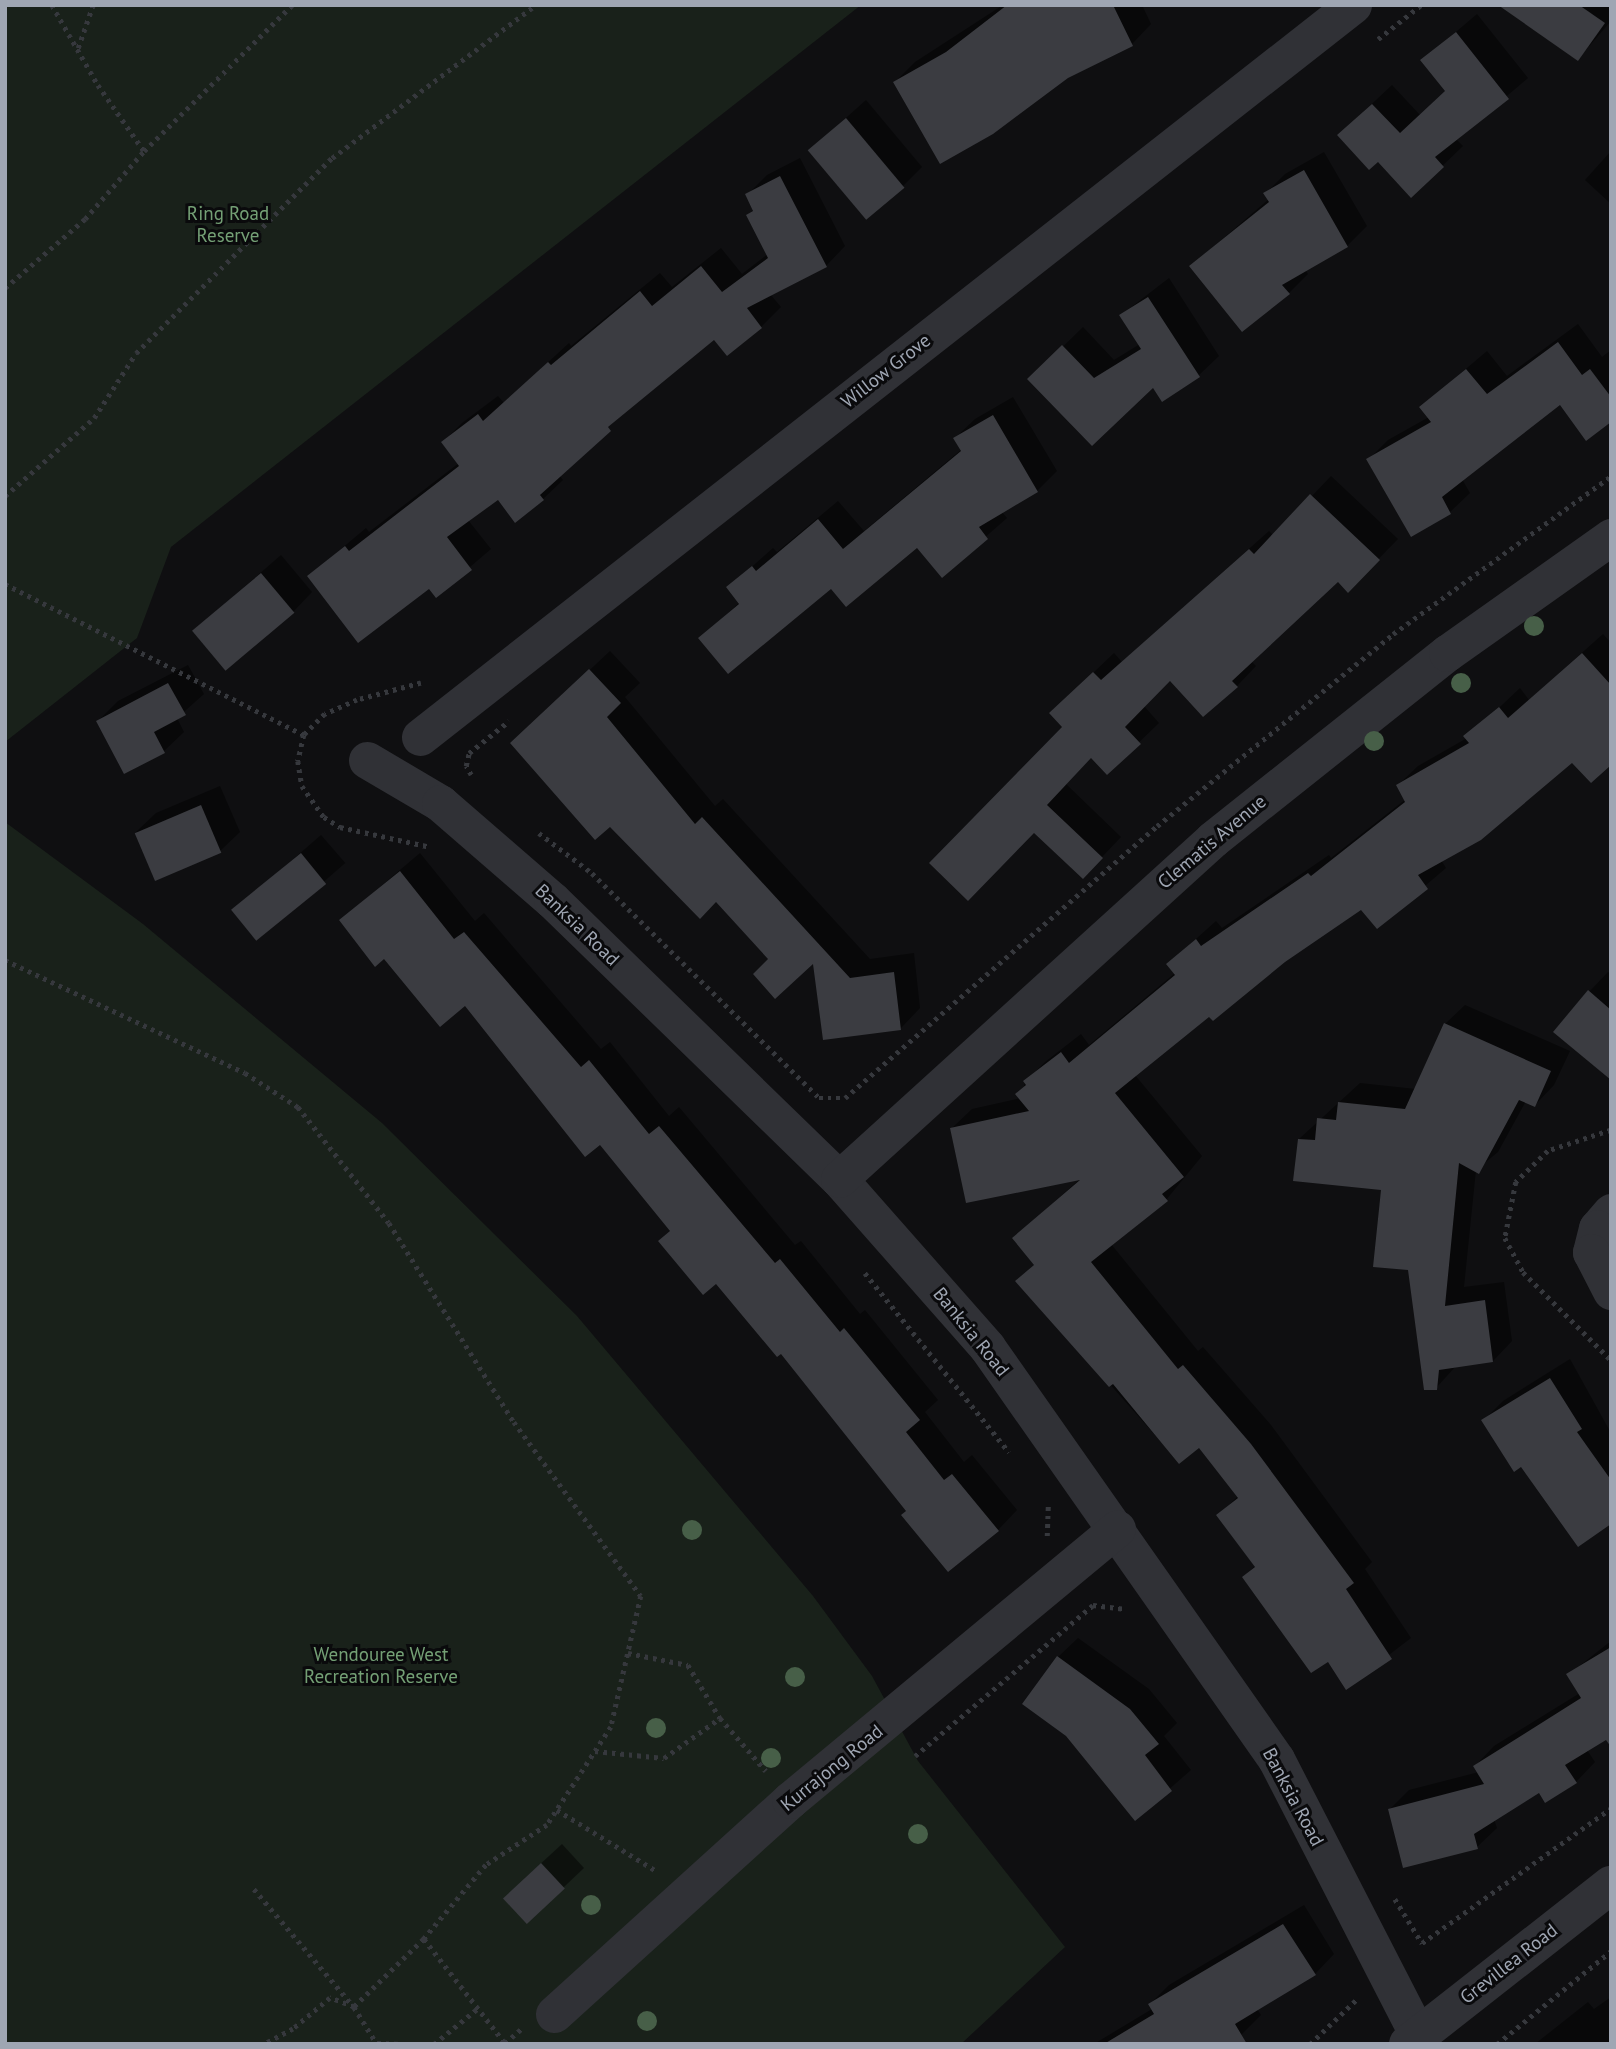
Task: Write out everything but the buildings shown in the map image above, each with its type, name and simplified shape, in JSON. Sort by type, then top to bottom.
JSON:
[{"type":"street","name":"Willow Grove","points":[[420,737],[1353,5]]},
{"type":"street","name":"Clematis Avenue","points":[[839,1179],[1213,839],[1447,653],[1611,537]]},
{"type":"street","name":"Banksia Road","points":[[367,760],[440,803],[552,900],[839,1179],[987,1347],[1276,1759],[1413,2039]]},
{"type":"street","points":[[1611,1212],[1597,1228],[1591,1252],[1611,1291]]},
{"type":"street","name":"Kurrajong Road","points":[[554,2014],[790,1800],[1117,1530]]},
{"type":"street","name":"Grevillea Road","points":[[1413,2039],[1611,1885]]},
{"type":"path","points":[[52,5],[144,151]]},
{"type":"path","points":[[78,49],[93,5]]},
{"type":"path","points":[[5,288],[85,219],[144,151],[292,5]]},
{"type":"path","points":[[5,496],[94,418],[136,353],[332,158],[537,5]]},
{"type":"path","points":[[5,584],[304,735]]},
{"type":"path","points":[[380,695],[339,706],[304,735],[299,773],[308,798],[324,817],[340,827],[438,849]]},
{"type":"path","points":[[468,753],[466,766],[473,779]]},
{"type":"path","points":[[528,825],[592,873],[819,1098]]},
{"type":"path","points":[[5,960],[245,1073],[288,1100],[311,1122],[389,1223],[514,1422],[641,1596],[611,1727],[547,1825],[479,1871],[424,1940],[355,2007]]},
{"type":"path","points":[[1611,1130],[1548,1151],[1516,1182],[1506,1214],[1505,1238],[1523,1272],[1611,1360]]},
{"type":"path","points":[[857,1263],[1014,1459]]},
{"type":"path","points":[[1048,1500],[1047,1537],[1101,1606]]},
{"type":"path","points":[[915,1756],[1093,1605],[1125,1610]]},
{"type":"path","points":[[628,1653],[688,1665],[720,1718],[790,1800]]},
{"type":"path","points":[[595,1751],[664,1758],[720,1718]]},
{"type":"path","points":[[1422,1943],[1611,1808]]},
{"type":"path","points":[[557,1810],[654,1868],[684,1898]]},
{"type":"path","points":[[254,1889],[355,2007],[377,2043],[410,2044]]},
{"type":"path","points":[[424,1940],[505,2043],[522,2028],[554,2014]]},
{"type":"path","points":[[1497,2044],[1611,1951]]},
{"type":"path","points":[[265,2044],[330,1998],[355,2007]]},
{"type":"path","points":[[1310,2044],[1357,1999]]},
{"type":"path","points":[[434,2044],[477,2009]]},
{"type":"green space","name":"Ring Road Reserve","points":[[5,5],[861,5],[171,547],[137,638],[5,742]]},
{"type":"green space","name":"Wendouree West Recreation Reserve","points":[[5,822],[143,924],[382,1123],[577,1316],[813,1596],[872,1676],[918,1761],[1065,1947],[961,2044],[5,2044]]}]
